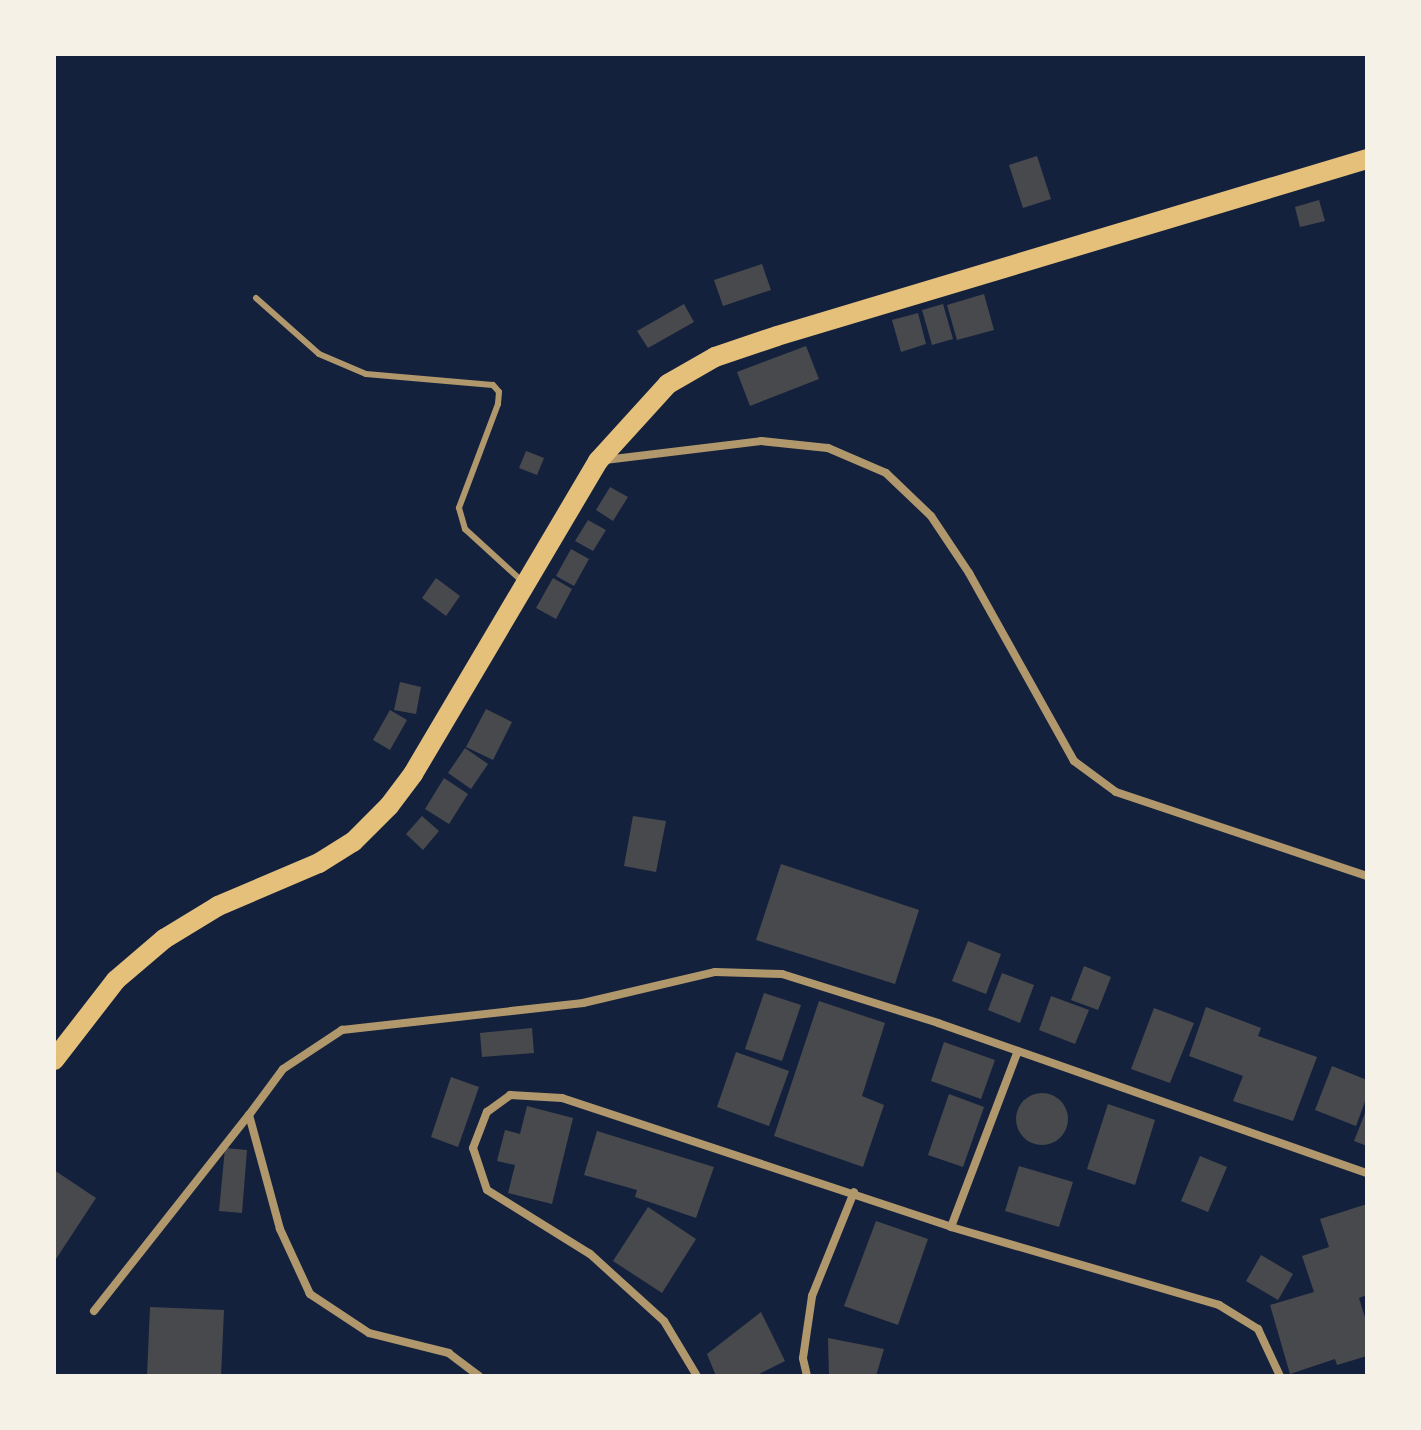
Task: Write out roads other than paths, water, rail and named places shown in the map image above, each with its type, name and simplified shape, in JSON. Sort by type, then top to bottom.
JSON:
[{"type":"main road","points":[[54,1060],[116,980],[164,939],[218,906],[319,863],[353,842],[389,806],[413,774],[598,461],[668,384],[715,357],[1367,159]]},
{"type":"street","points":[[598,461],[761,441],[828,448],[886,473],[931,516],[969,573],[1074,761],[1116,792],[1367,876]]},
{"type":"street","points":[[94,1311],[283,1069],[342,1030],[583,1003],[715,972],[782,974],[824,984],[1367,1173]]},
{"type":"street","points":[[951,1227],[1018,1051]]},
{"type":"street","points":[[697,1376],[664,1321],[590,1254],[487,1190],[473,1148],[487,1112],[510,1095],[562,1098],[854,1192],[951,1227],[1219,1305],[1258,1329],[1280,1376]]},
{"type":"street","points":[[249,1115],[280,1229],[310,1294],[369,1333],[449,1353],[479,1376]]},
{"type":"street","points":[[807,1376],[803,1358],[812,1296],[854,1192]]},
{"type":"lane","points":[[256,298],[319,354],[366,374],[493,385],[499,392],[498,404],[459,508],[465,529],[524,583]]}]
